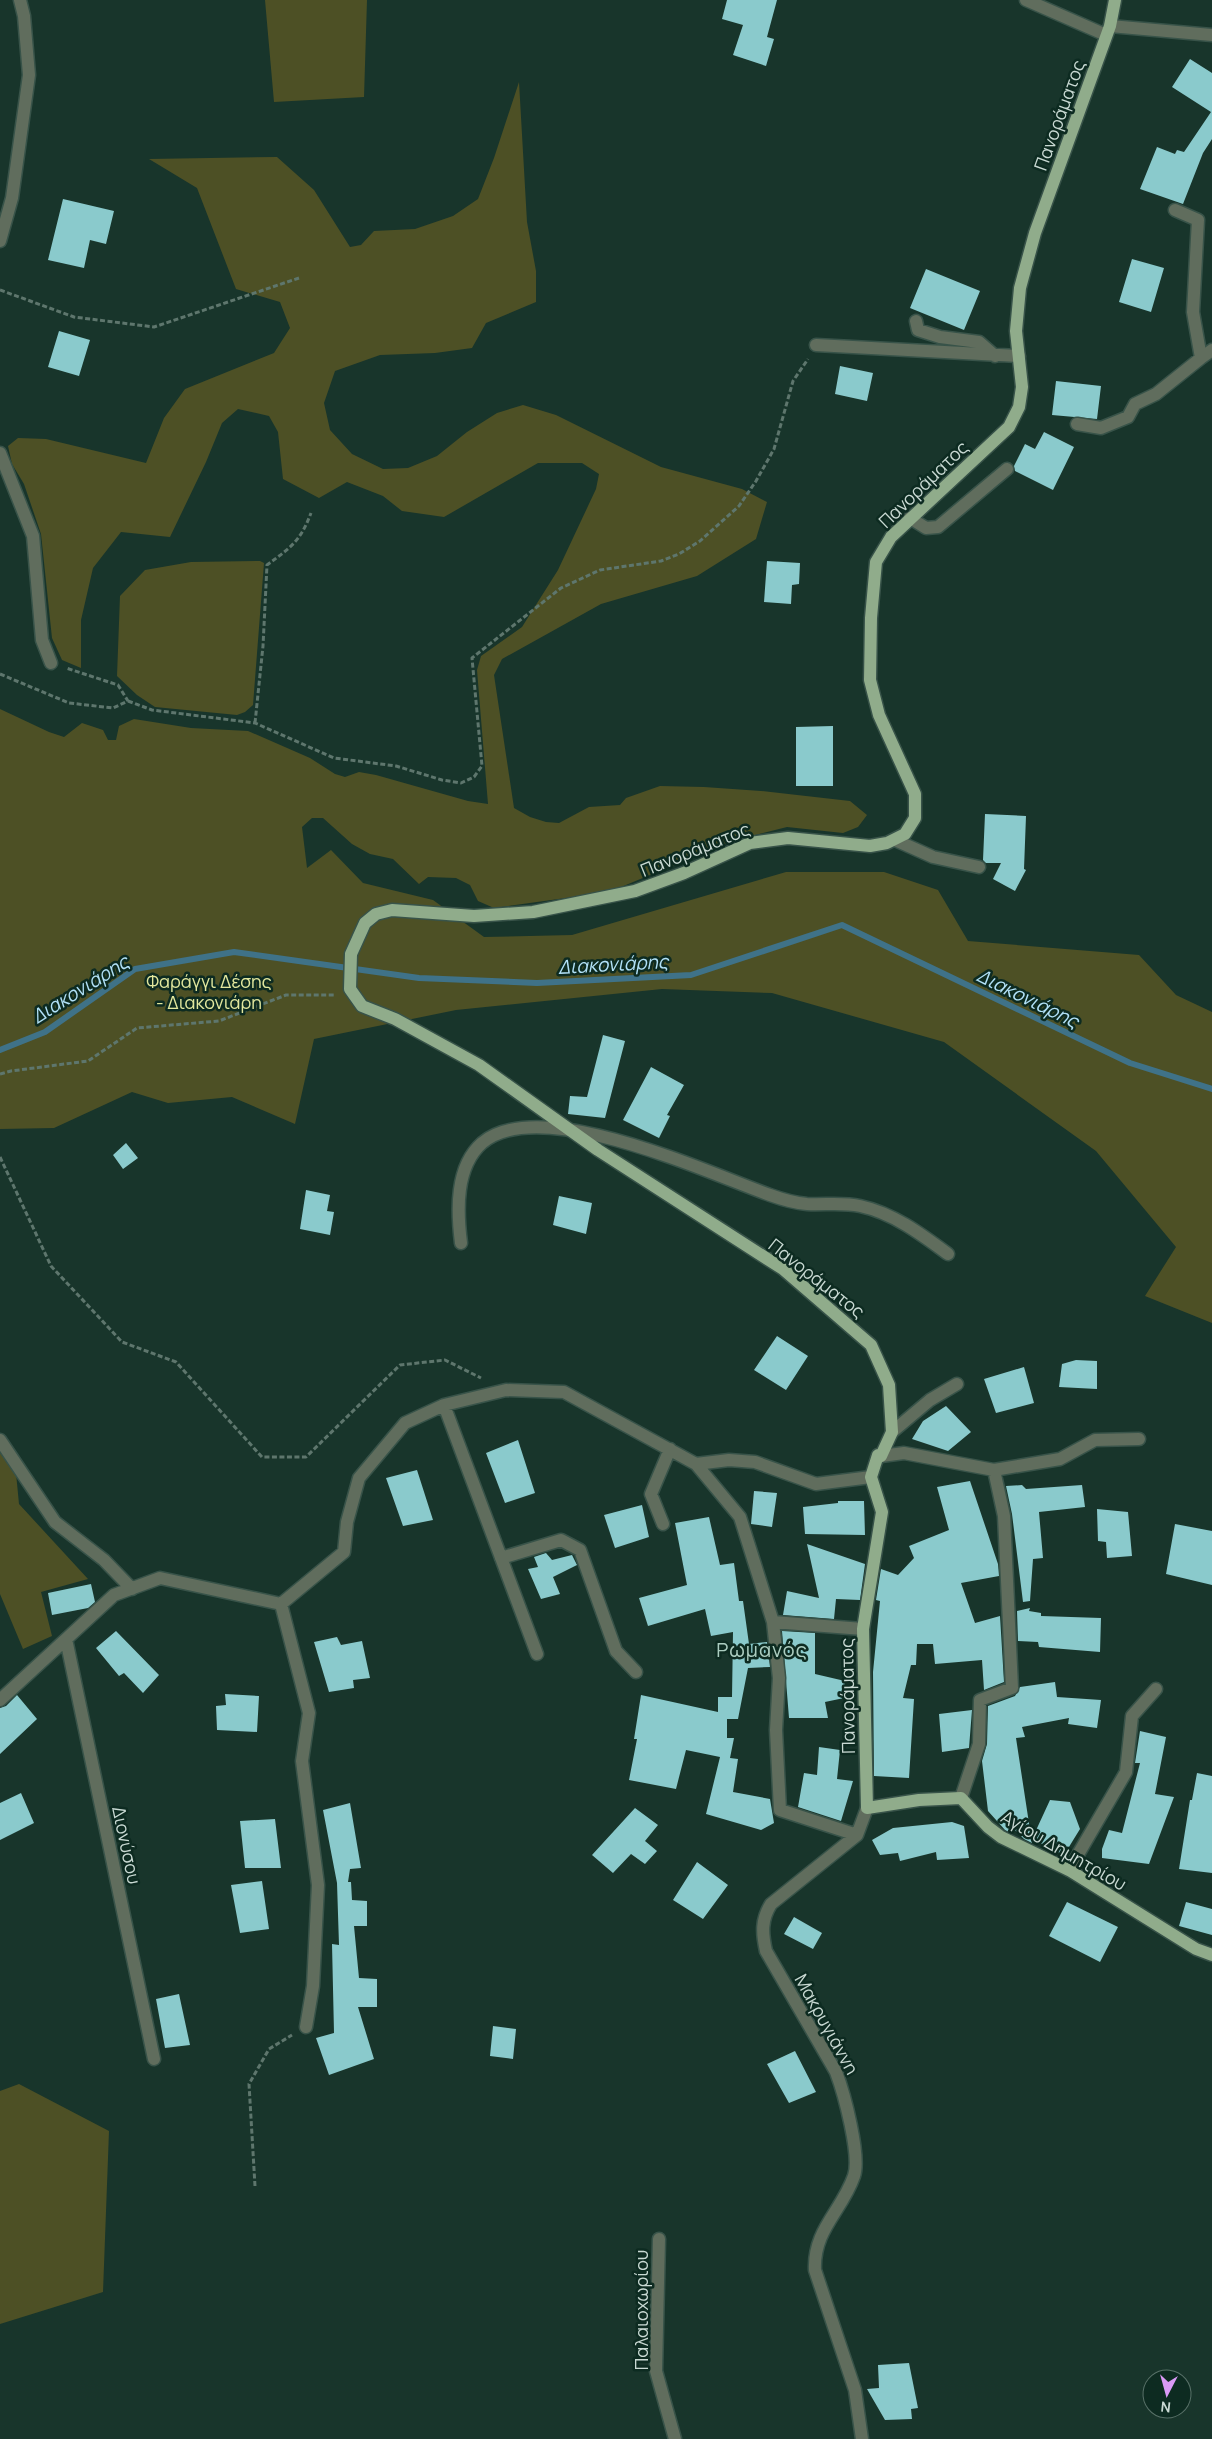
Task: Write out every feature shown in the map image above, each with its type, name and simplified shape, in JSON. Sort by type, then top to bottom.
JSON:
[{"type":"main road","name":"Πανοράματος","points":[[867,1808],[863,1629],[882,1512],[871,1477],[878,1455],[881,1456],[892,1432],[889,1385],[872,1345],[783,1269],[573,1131],[479,1065],[395,1019],[362,1006],[350,989],[351,954],[365,923],[376,914],[392,910],[474,916],[533,912],[635,891],[684,873],[737,848],[761,840],[807,839],[862,846],[895,840],[905,834],[912,825],[916,801],[912,784],[886,733],[874,700],[869,662],[876,562],[891,537],[1010,427],[1019,407],[1022,387],[1016,332],[1020,288],[1033,242],[1108,31],[1115,0]]},
{"type":"main road","points":[[867,1808],[928,1800],[961,1798]]},
{"type":"main road","name":"Αγίου Δημητρίου","points":[[961,1798],[995,1833],[1069,1870],[1196,1949],[1212,1955]]},
{"type":"street","points":[[0,241],[12,198],[29,75],[24,16],[20,0]]},
{"type":"street","points":[[1026,0],[1108,31],[1212,35]]},
{"type":"street","points":[[1175,210],[1198,220],[1193,312],[1201,358]]},
{"type":"street","points":[[916,321],[918,330],[940,337],[979,342],[994,356]]},
{"type":"street","points":[[816,346],[1018,356]]},
{"type":"street","points":[[1077,424],[1101,428],[1128,417],[1135,404],[1156,394],[1212,350]]},
{"type":"street","points":[[0,453],[33,536],[42,640],[51,663]]},
{"type":"street","points":[[910,518],[926,528],[938,527],[1007,469]]},
{"type":"street","points":[[895,840],[933,857],[979,867]]},
{"type":"street","points":[[461,1243],[457,1212],[460,1190],[466,1167],[474,1152],[482,1143],[512,1130],[534,1128],[573,1131],[657,1152],[772,1196],[806,1204],[829,1203],[861,1206],[906,1224],[948,1254]]},
{"type":"street","points":[[892,1432],[930,1400],[957,1384]]},
{"type":"street","points":[[281,1604],[344,1552],[347,1522],[359,1478],[404,1423],[444,1406],[506,1390],[564,1392],[696,1464],[740,1517],[773,1622],[780,1678],[776,1730],[780,1810],[857,1835],[867,1808]]},
{"type":"street","points":[[444,1406],[537,1654]]},
{"type":"street","points":[[881,1456],[904,1453],[994,1470],[1060,1459],[1095,1440],[1139,1439]]},
{"type":"street","points":[[0,1440],[55,1522],[104,1560],[132,1589]]},
{"type":"street","points":[[663,1524],[652,1494],[670,1449]]},
{"type":"street","points":[[696,1464],[729,1460],[755,1462],[816,1484],[871,1477]]},
{"type":"street","points":[[961,1798],[979,1744],[980,1700],[1012,1688],[1004,1516],[994,1470]]},
{"type":"street","points":[[501,1558],[561,1540],[580,1550],[616,1651],[636,1672]]},
{"type":"street","points":[[0,1700],[114,1595],[160,1578],[281,1604]]},
{"type":"street","points":[[281,1604],[309,1713],[302,1761],[318,1885],[313,1986],[306,2027]]},
{"type":"street","points":[[773,1622],[863,1629]]},
{"type":"street","name":"Διονύσου","points":[[66,1639],[154,2059]]},
{"type":"street","points":[[1069,1870],[1126,1772],[1132,1716],[1156,1689]]},
{"type":"street","name":"Μακρυγιάννη","points":[[857,1835],[778,1896],[764,1916],[762,1933],[766,1951],[836,2072],[843,2089],[856,2158],[854,2175],[818,2241],[814,2255],[815,2270],[855,2390],[862,2439]]},
{"type":"street","name":"Παλαιοχωρίου","points":[[659,2239],[656,2371],[675,2439]]},
{"type":"street","points":[[861,2424],[872,2439]]},
{"type":"path","points":[[0,290],[74,317],[154,327],[300,278]]},
{"type":"path","points":[[51,663],[118,685],[128,700],[152,710],[256,723],[334,758],[396,766],[442,780],[461,783],[474,777],[482,766],[472,658],[561,588],[600,570],[661,561],[679,554],[700,541],[733,512],[756,482],[774,449],[793,381],[816,346]]},
{"type":"path","points":[[256,723],[263,646],[267,565],[294,545],[304,530],[311,513]]},
{"type":"path","points":[[0,674],[69,703],[114,708],[128,700]]},
{"type":"path","points":[[0,1074],[11,1070],[88,1062],[137,1028],[219,1021],[286,995],[355,996]]},
{"type":"path","points":[[0,1157],[51,1266],[122,1342],[176,1362],[262,1457],[306,1457],[400,1365],[445,1360],[506,1390]]},
{"type":"path","points":[[255,2186],[249,2084],[269,2049],[306,2027]]},
{"type":"green space","points":[[265,0],[367,0],[364,97],[274,102]]},
{"type":"green space","name":"Φαράγγι Δέσης - Διακονιάρη","points":[[519,82],[527,222],[536,271],[536,302],[486,323],[472,348],[435,353],[380,355],[335,371],[324,403],[330,430],[352,454],[383,469],[408,468],[437,456],[467,432],[497,413],[523,405],[556,415],[661,467],[742,489],[767,502],[756,539],[697,576],[601,604],[502,659],[494,675],[514,808],[530,817],[546,822],[559,823],[589,807],[620,805],[626,798],[660,786],[761,791],[850,801],[867,815],[858,827],[843,833],[787,827],[732,841],[609,892],[494,908],[478,901],[470,885],[456,878],[428,877],[419,884],[393,859],[370,854],[352,844],[323,818],[312,818],[302,827],[307,868],[331,850],[363,883],[433,900],[484,937],[572,935],[786,872],[884,872],[938,890],[968,941],[1139,955],[1176,995],[1212,1012],[1212,1323],[1145,1296],[1176,1247],[1096,1151],[944,1042],[772,993],[662,989],[456,1010],[314,1039],[295,1124],[232,1097],[168,1103],[132,1092],[54,1128],[0,1129],[0,709],[64,737],[82,723],[103,730],[108,740],[116,740],[119,726],[134,719],[191,728],[248,731],[310,758],[335,774],[345,777],[359,772],[376,775],[468,801],[488,804],[477,670],[481,656],[522,627],[558,570],[596,489],[599,474],[582,463],[538,463],[444,517],[402,511],[383,496],[347,482],[319,498],[283,479],[278,432],[269,416],[238,409],[222,423],[206,462],[170,537],[121,532],[93,568],[81,620],[81,668],[62,660],[52,638],[41,534],[24,484],[12,464],[8,446],[18,438],[46,439],[146,463],[164,418],[185,389],[274,353],[290,328],[280,302],[236,289],[197,188],[149,159],[277,157],[314,190],[350,247],[361,245],[374,231],[415,229],[453,216],[478,199],[494,158]]},
{"type":"green space","points":[[260,561],[264,563],[253,705],[245,712],[237,715],[155,707],[137,695],[117,676],[120,596],[145,570],[191,562]]},
{"type":"green space","points":[[0,1453],[16,1473],[19,1504],[88,1579],[41,1592],[52,1636],[23,1649],[0,1594]]},
{"type":"green space","points":[[19,2084],[109,2131],[103,2292],[0,2324],[0,2091]]},
{"type":"building","points":[[727,0],[777,0],[767,37],[774,39],[766,66],[733,55],[743,25],[722,19]]},
{"type":"building","points":[[1190,59],[1212,73],[1212,139],[1203,153],[1183,204],[1140,189],[1157,147],[1175,154],[1177,150],[1184,152],[1211,112],[1172,87]]},
{"type":"building","points":[[63,199],[114,211],[106,244],[90,240],[84,268],[48,260]]},
{"type":"building","points":[[1132,259],[1164,268],[1151,312],[1119,302]]},
{"type":"building","points":[[926,269],[980,291],[964,330],[910,308]]},
{"type":"building","points":[[59,331],[90,340],[79,376],[48,367]]},
{"type":"building","points":[[840,366],[873,373],[867,401],[835,394]]},
{"type":"building","points":[[1056,381],[1101,386],[1097,419],[1052,415]]},
{"type":"building","points":[[1044,432],[1074,447],[1053,490],[1015,471],[1014,466],[1025,444],[1035,449]]},
{"type":"building","points":[[767,561],[800,563],[799,584],[792,585],[791,604],[764,602]]},
{"type":"building","points":[[833,726],[833,786],[796,786],[796,727]]},
{"type":"building","points":[[985,814],[1026,816],[1024,869],[1026,870],[1015,891],[993,879],[1001,863],[986,863],[983,860]]},
{"type":"building","points":[[603,1035],[625,1041],[605,1118],[568,1114],[570,1096],[587,1097]]},
{"type":"building","points":[[651,1067],[684,1085],[667,1115],[670,1116],[659,1138],[623,1120]]},
{"type":"building","points":[[126,1143],[138,1158],[123,1169],[113,1155]]},
{"type":"building","points":[[306,1190],[330,1195],[327,1211],[334,1212],[330,1235],[300,1229]]},
{"type":"building","points":[[559,1196],[592,1203],[586,1234],[553,1225]]},
{"type":"building","points":[[777,1336],[808,1356],[786,1390],[754,1370]]},
{"type":"building","points":[[1076,1360],[1097,1361],[1097,1389],[1059,1387],[1062,1364]]},
{"type":"building","points":[[1024,1367],[1034,1403],[996,1413],[984,1379]]},
{"type":"building","points":[[946,1406],[971,1432],[948,1451],[912,1439],[923,1421]]},
{"type":"building","points":[[518,1440],[535,1493],[505,1503],[486,1453]]},
{"type":"building","points":[[417,1470],[433,1520],[403,1526],[386,1478]]},
{"type":"building","points":[[970,1481],[998,1564],[999,1576],[961,1583],[975,1623],[1000,1616],[1004,1682],[984,1690],[982,1660],[935,1664],[933,1644],[917,1644],[916,1665],[911,1665],[903,1698],[914,1699],[909,1778],[874,1776],[873,1672],[880,1601],[876,1600],[881,1569],[898,1575],[914,1558],[909,1546],[949,1530],[937,1487]]},
{"type":"building","points":[[1022,1485],[1026,1489],[1082,1485],[1085,1507],[1039,1512],[1043,1558],[1033,1559],[1030,1601],[1023,1602],[1012,1514],[1006,1486]]},
{"type":"building","points":[[754,1491],[777,1493],[772,1527],[751,1524]]},
{"type":"building","points":[[838,1501],[864,1501],[865,1535],[805,1534],[803,1507],[838,1503]]},
{"type":"building","points":[[642,1505],[649,1537],[615,1548],[604,1515]]},
{"type":"building","points":[[1097,1509],[1128,1512],[1132,1556],[1107,1558],[1106,1542],[1098,1541]]},
{"type":"building","points":[[709,1517],[720,1565],[734,1563],[739,1601],[743,1601],[749,1644],[767,1642],[770,1667],[748,1668],[738,1719],[727,1719],[727,1738],[734,1738],[730,1758],[738,1759],[733,1792],[770,1799],[774,1823],[761,1830],[706,1814],[720,1757],[686,1750],[676,1789],[629,1780],[637,1739],[634,1739],[641,1695],[718,1712],[718,1697],[732,1697],[733,1632],[711,1636],[705,1609],[648,1626],[639,1598],[687,1585],[675,1523]]},
{"type":"building","points":[[1175,1524],[1212,1531],[1212,1585],[1166,1574]]},
{"type":"building","points":[[807,1544],[865,1564],[860,1600],[836,1599],[834,1619],[783,1615],[787,1591],[819,1598]]},
{"type":"building","points":[[546,1553],[552,1560],[572,1555],[577,1565],[553,1577],[560,1594],[541,1599],[528,1569],[538,1567],[534,1557]]},
{"type":"building","points":[[91,1584],[95,1602],[88,1608],[52,1615],[48,1593]]},
{"type":"building","points":[[1030,1608],[1029,1611],[1041,1613],[1041,1616],[1101,1618],[1100,1652],[1039,1647],[1038,1642],[1018,1641],[1017,1611]]},
{"type":"building","points":[[116,1631],[159,1675],[143,1693],[124,1673],[119,1676],[96,1648]]},
{"type":"building","points":[[782,1631],[815,1633],[815,1674],[845,1681],[844,1698],[825,1702],[828,1718],[789,1718]]},
{"type":"building","points":[[337,1637],[341,1645],[362,1641],[370,1678],[353,1680],[354,1688],[329,1692],[314,1642]]},
{"type":"building","points":[[1055,1682],[1057,1697],[1101,1700],[1097,1728],[1068,1724],[1069,1718],[1022,1727],[1025,1737],[1016,1738],[1032,1843],[1024,1839],[1015,1830],[1009,1832],[1005,1830],[988,1811],[982,1761],[987,1744],[988,1706],[1015,1696],[1020,1687]]},
{"type":"building","points":[[225,1694],[259,1696],[257,1732],[217,1730],[216,1706],[226,1705]]},
{"type":"building","points":[[17,1695],[37,1719],[0,1754],[0,1708],[6,1706]]},
{"type":"building","points":[[972,1710],[969,1748],[942,1752],[939,1714]]},
{"type":"building","points":[[1140,1731],[1166,1737],[1155,1794],[1174,1797],[1149,1864],[1102,1858],[1102,1849],[1109,1830],[1122,1833],[1140,1763],[1135,1763]]},
{"type":"building","points":[[819,1747],[840,1750],[837,1779],[853,1781],[841,1821],[798,1807],[804,1773],[817,1775]]},
{"type":"building","points":[[1197,1773],[1212,1776],[1212,1873],[1179,1869],[1190,1800],[1192,1800]]},
{"type":"building","points":[[21,1793],[34,1823],[0,1840],[0,1803]]},
{"type":"building","points":[[1050,1800],[1070,1802],[1080,1829],[1064,1855],[1032,1839]]},
{"type":"building","points":[[350,1803],[361,1868],[350,1869],[348,1882],[351,1882],[352,1900],[367,1901],[367,1926],[354,1926],[359,1978],[377,1979],[377,2007],[358,2007],[374,2059],[329,2075],[316,2038],[334,2033],[332,1944],[339,1945],[337,1883],[323,1810]]},
{"type":"building","points":[[635,1808],[658,1825],[645,1841],[657,1851],[645,1864],[631,1854],[613,1873],[592,1855]]},
{"type":"building","points":[[275,1819],[281,1868],[245,1868],[240,1821]]},
{"type":"building","points":[[952,1822],[964,1826],[969,1858],[937,1860],[936,1852],[900,1861],[898,1853],[880,1855],[872,1840],[893,1828]]},
{"type":"building","points":[[697,1862],[728,1885],[703,1919],[673,1900]]},
{"type":"building","points":[[262,1881],[269,1929],[240,1933],[231,1885]]},
{"type":"building","points":[[1067,1902],[1118,1927],[1100,1962],[1049,1936]]},
{"type":"building","points":[[1186,1902],[1212,1909],[1212,1935],[1179,1926]]},
{"type":"building","points":[[794,1917],[822,1933],[813,1949],[784,1934]]},
{"type":"building","points":[[179,1994],[190,2045],[165,2048],[156,1999]]},
{"type":"building","points":[[493,2026],[516,2029],[513,2059],[490,2056]]},
{"type":"building","points":[[795,2051],[816,2092],[789,2103],[767,2064]]},
{"type":"building","points":[[909,2363],[918,2408],[911,2409],[912,2419],[885,2420],[867,2389],[879,2388],[878,2365]]},
{"type":"waterway","name":"Διακονιάρης","points":[[0,1050],[45,1032],[135,969],[234,952],[419,978],[537,983],[691,975],[842,925],[1130,1063],[1212,1089]]},
{"type":"district","name":"Ρωμανός","points":[[762,1649]]}]
